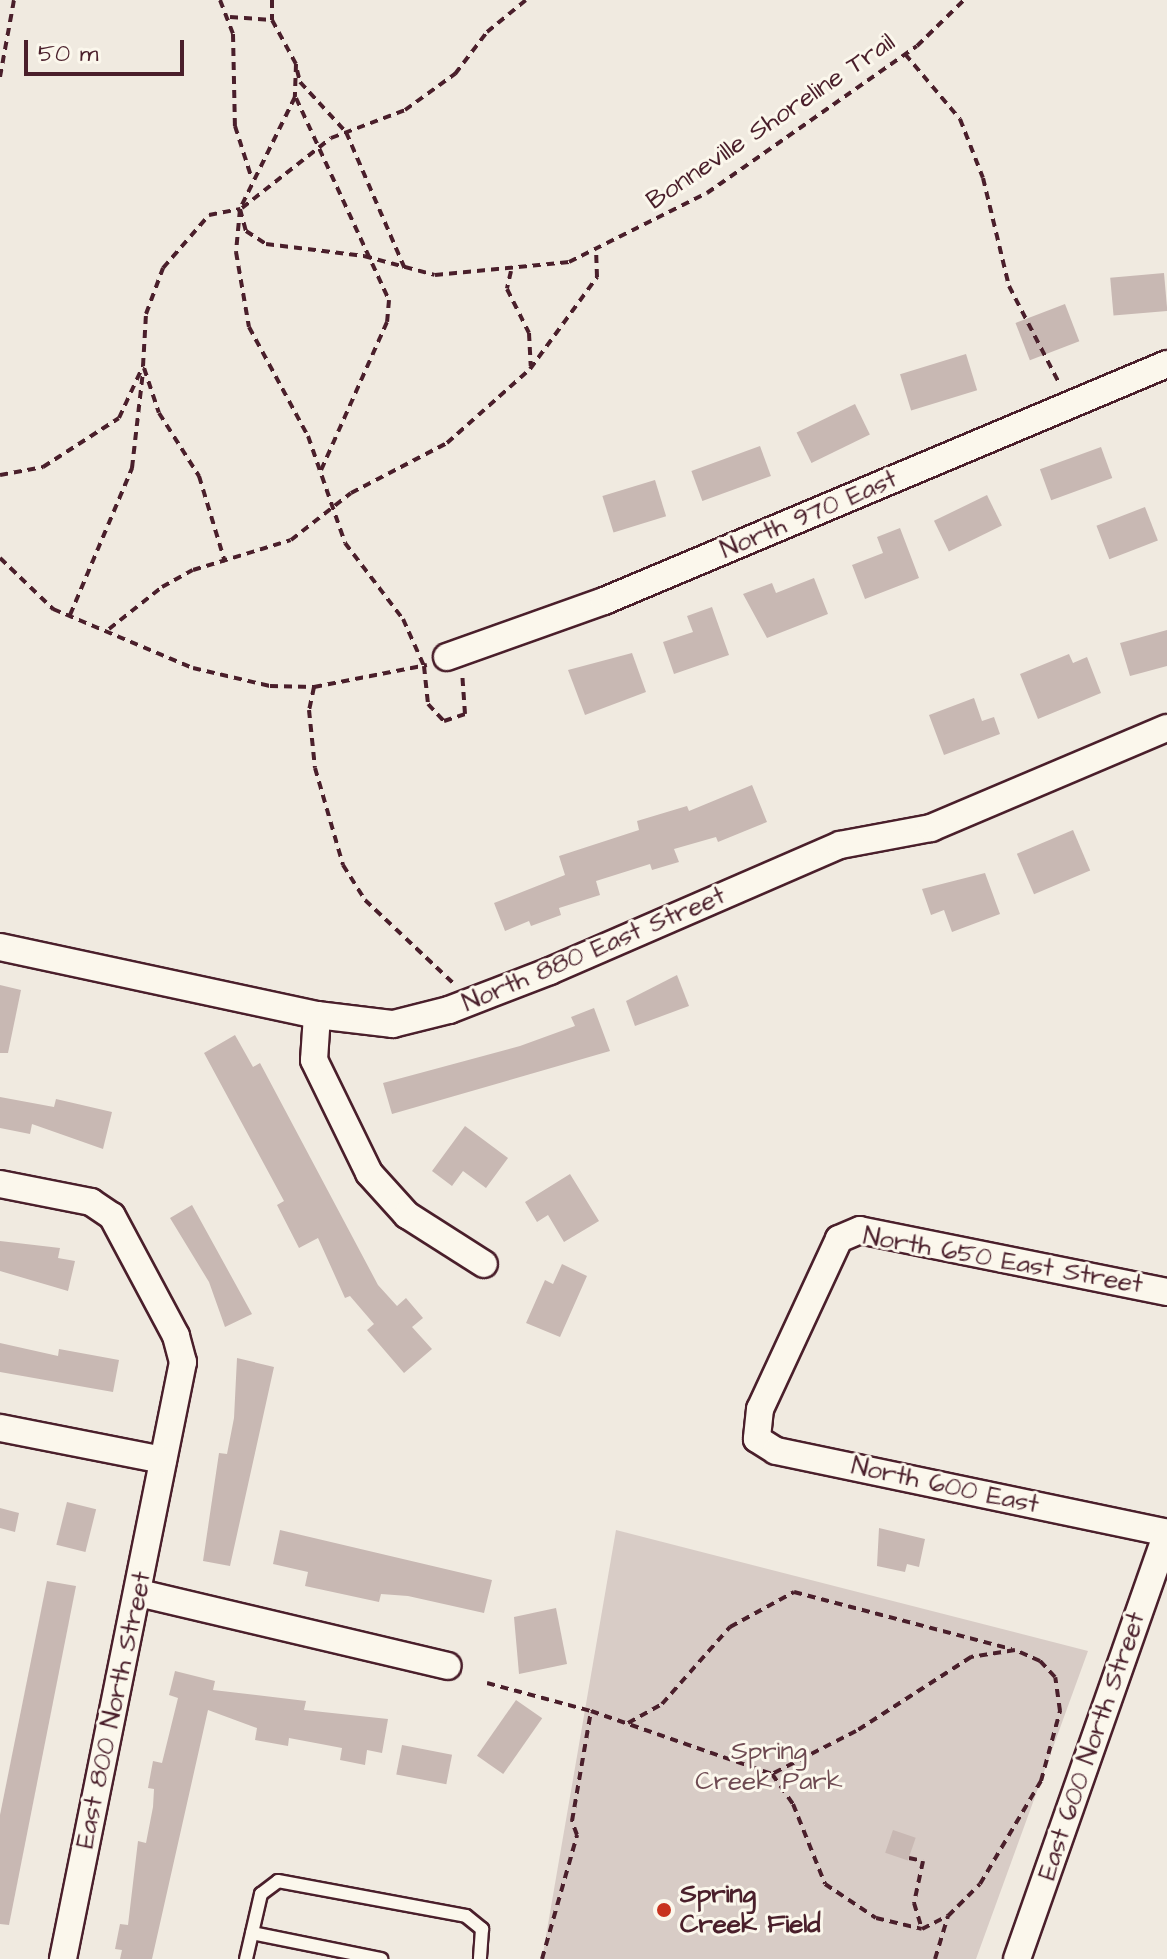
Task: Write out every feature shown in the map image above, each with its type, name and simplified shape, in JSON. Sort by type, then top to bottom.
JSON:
[{"type":"street","name":"North 970 East","points":[[442,659],[604,601],[1167,364]]},
{"type":"street","name":"North 880 East Street","points":[[0,947],[317,1015],[393,1024],[473,1001],[840,845],[931,828],[1167,728]]},
{"type":"street","points":[[317,1015],[314,1060],[369,1173],[407,1215],[484,1264]]},
{"type":"street","name":"East 800 North Street","points":[[0,1184],[91,1202],[112,1216],[176,1336],[183,1362],[63,1959]]},
{"type":"street","name":"North 650 East Street","points":[[760,1409],[839,1239],[860,1230],[1167,1292]]},
{"type":"street","name":"North 600 East","points":[[760,1409],[757,1439],[776,1451],[1167,1533]]},
{"type":"street","points":[[0,1428],[163,1460]]},
{"type":"street","name":"East 600 North Street","points":[[1017,1959],[1167,1533]]},
{"type":"street","points":[[139,1593],[447,1666]]},
{"type":"lane","points":[[246,1959],[261,1894],[278,1881],[466,1916],[482,1929],[480,1959]]},
{"type":"lane","points":[[252,1933],[381,1959]]},
{"type":"path","points":[[0,77],[14,0]]},
{"type":"path","points":[[220,0],[230,17],[235,126],[251,176]]},
{"type":"path","points":[[272,0],[272,20],[296,64],[300,82],[346,132],[405,269]]},
{"type":"path","points":[[70,615],[132,468],[146,314],[163,268],[209,215],[240,209],[318,148],[346,132],[405,110],[442,83],[487,32],[526,0]]},
{"type":"path","name":"Bonneville Shoreline Trail","points":[[240,209],[246,231],[266,244],[364,256],[405,269],[460,276],[511,271],[596,253],[707,193],[905,54],[964,0]]},
{"type":"path","points":[[230,17],[272,20]]},
{"type":"path","points":[[905,54],[960,119],[983,178],[1009,286],[1070,405]]},
{"type":"path","points":[[296,64],[295,97],[364,256],[389,300],[387,322],[320,472]]},
{"type":"path","points":[[295,97],[251,176],[240,209],[236,252],[249,327],[308,436],[345,543],[403,619],[442,659],[468,703],[455,719],[444,721],[428,704],[442,659]]},
{"type":"path","points":[[109,629],[162,587],[291,540],[332,507],[447,443],[530,369],[597,277],[596,253]]},
{"type":"path","points":[[511,271],[507,289],[529,333],[530,369]]},
{"type":"path","points":[[0,475],[43,467],[119,418],[143,366]]},
{"type":"path","points":[[143,366],[159,413],[199,476],[225,562]]},
{"type":"path","points":[[0,558],[53,609],[109,629],[193,668],[270,686],[314,687],[442,659]]},
{"type":"path","points":[[314,687],[309,710],[315,768],[343,865],[365,900],[473,1001]]},
{"type":"path","points":[[487,1683],[591,1711],[772,1774],[793,1804],[825,1884],[876,1918],[922,1929],[948,1916],[980,1884],[1041,1781],[1060,1711],[1055,1677],[1040,1661],[1015,1650],[794,1592],[730,1627],[662,1704],[628,1723]]},
{"type":"path","points":[[772,1774],[844,1738],[971,1657],[1015,1650]]},
{"type":"path","points":[[542,1959],[577,1835],[572,1821],[591,1711]]},
{"type":"path","points":[[909,1858],[923,1861],[914,1903],[922,1929]]},
{"type":"path","points":[[935,1959],[948,1916]]},
{"type":"green space","name":"Spring Creek Park","points":[[616,1530],[1088,1651],[976,1959],[542,1959]]},
{"type":"building","points":[[1164,273],[1167,311],[1114,316],[1110,278]]},
{"type":"building","points":[[1065,304],[1079,341],[1030,360],[1016,323]]},
{"type":"building","points":[[966,354],[977,390],[911,411],[900,374]]},
{"type":"building","points":[[855,404],[870,435],[811,463],[797,432]]},
{"type":"building","points":[[760,446],[771,476],[702,501],[691,471]]},
{"type":"building","points":[[1101,447],[1112,478],[1051,500],[1040,469]]},
{"type":"building","points":[[655,480],[666,516],[614,532],[602,496]]},
{"type":"building","points":[[987,495],[1002,526],[949,551],[934,521]]},
{"type":"building","points":[[1145,507],[1158,541],[1109,559],[1096,526]]},
{"type":"building","points":[[900,528],[919,578],[865,599],[852,565],[883,553],[877,537]]},
{"type":"building","points":[[814,578],[828,614],[767,638],[743,594],[772,583],[776,593]]},
{"type":"building","points":[[712,607],[729,655],[674,674],[663,642],[693,632],[687,616]]},
{"type":"building","points":[[1167,630],[1167,666],[1130,676],[1120,643]]},
{"type":"building","points":[[632,653],[646,692],[585,715],[568,670]]},
{"type":"building","points":[[1069,654],[1073,663],[1087,657],[1101,693],[1038,719],[1020,674]]},
{"type":"building","points":[[974,698],[982,721],[994,717],[1000,734],[944,755],[929,715]]},
{"type":"building","points":[[752,785],[767,822],[718,842],[716,837],[674,849],[679,862],[652,870],[650,864],[596,881],[600,895],[559,908],[561,915],[531,926],[529,921],[505,931],[494,903],[565,875],[559,856],[639,830],[637,821],[687,806],[689,811]]},
{"type":"building","points":[[1073,830],[1090,871],[1034,894],[1017,854]]},
{"type":"building","points":[[985,873],[1000,914],[952,932],[944,910],[931,915],[922,889]]},
{"type":"building","points":[[677,975],[689,1006],[635,1026],[626,1001]]},
{"type":"building","points":[[0,985],[21,990],[8,1053],[0,1053]]},
{"type":"building","points":[[594,1008],[610,1051],[392,1114],[383,1083],[520,1046],[575,1026],[571,1017]]},
{"type":"building","points":[[235,1035],[253,1067],[260,1063],[378,1285],[397,1306],[406,1298],[423,1318],[412,1327],[432,1349],[404,1373],[367,1330],[374,1324],[350,1296],[345,1298],[318,1238],[299,1248],[277,1205],[284,1201],[204,1053]]},
{"type":"building","points":[[0,1097],[54,1107],[56,1099],[112,1112],[103,1149],[32,1124],[30,1134],[0,1128]]},
{"type":"building","points":[[465,1126],[508,1158],[486,1188],[463,1171],[452,1186],[432,1171]]},
{"type":"building","points":[[570,1174],[599,1221],[564,1242],[548,1215],[537,1222],[525,1202]]},
{"type":"building","points":[[192,1205],[252,1314],[225,1327],[209,1282],[170,1218]]},
{"type":"building","points":[[0,1241],[60,1248],[58,1258],[75,1261],[68,1291],[0,1271]]},
{"type":"building","points":[[562,1264],[587,1276],[560,1337],[526,1323],[545,1280],[553,1284]]},
{"type":"building","points":[[0,1343],[58,1356],[59,1349],[119,1360],[113,1392],[0,1372]]},
{"type":"building","points":[[237,1358],[274,1367],[230,1566],[203,1561],[219,1453],[227,1454],[234,1418]]},
{"type":"building","points":[[67,1502],[96,1509],[85,1552],[56,1545]]},
{"type":"building","points":[[0,1508],[19,1513],[15,1532],[0,1528]]},
{"type":"building","points":[[879,1528],[925,1539],[919,1567],[907,1564],[905,1572],[877,1566]]},
{"type":"building","points":[[280,1530],[492,1580],[484,1613],[408,1596],[381,1594],[379,1602],[305,1586],[308,1572],[273,1564]]},
{"type":"building","points":[[47,1581],[76,1586],[9,1925],[0,1924],[0,1815]]},
{"type":"building","points":[[556,1608],[567,1664],[519,1674],[514,1617]]},
{"type":"building","points":[[175,1671],[215,1681],[213,1690],[306,1701],[304,1710],[388,1719],[382,1753],[367,1750],[365,1765],[340,1760],[342,1748],[289,1738],[288,1746],[255,1740],[257,1728],[208,1710],[152,1959],[120,1959],[122,1950],[115,1949],[120,1924],[128,1925],[138,1841],[146,1843],[153,1807],[154,1789],[148,1788],[153,1761],[162,1763],[178,1698],[169,1695]]},
{"type":"building","points":[[516,1700],[542,1718],[503,1774],[477,1756]]},
{"type":"building","points":[[402,1745],[452,1755],[446,1784],[396,1774]]},
{"type":"building","points":[[893,1830],[916,1838],[908,1861],[885,1853]]},
{"type":"place","name":"Spring Creek Field","points":[[664,1910]]}]
